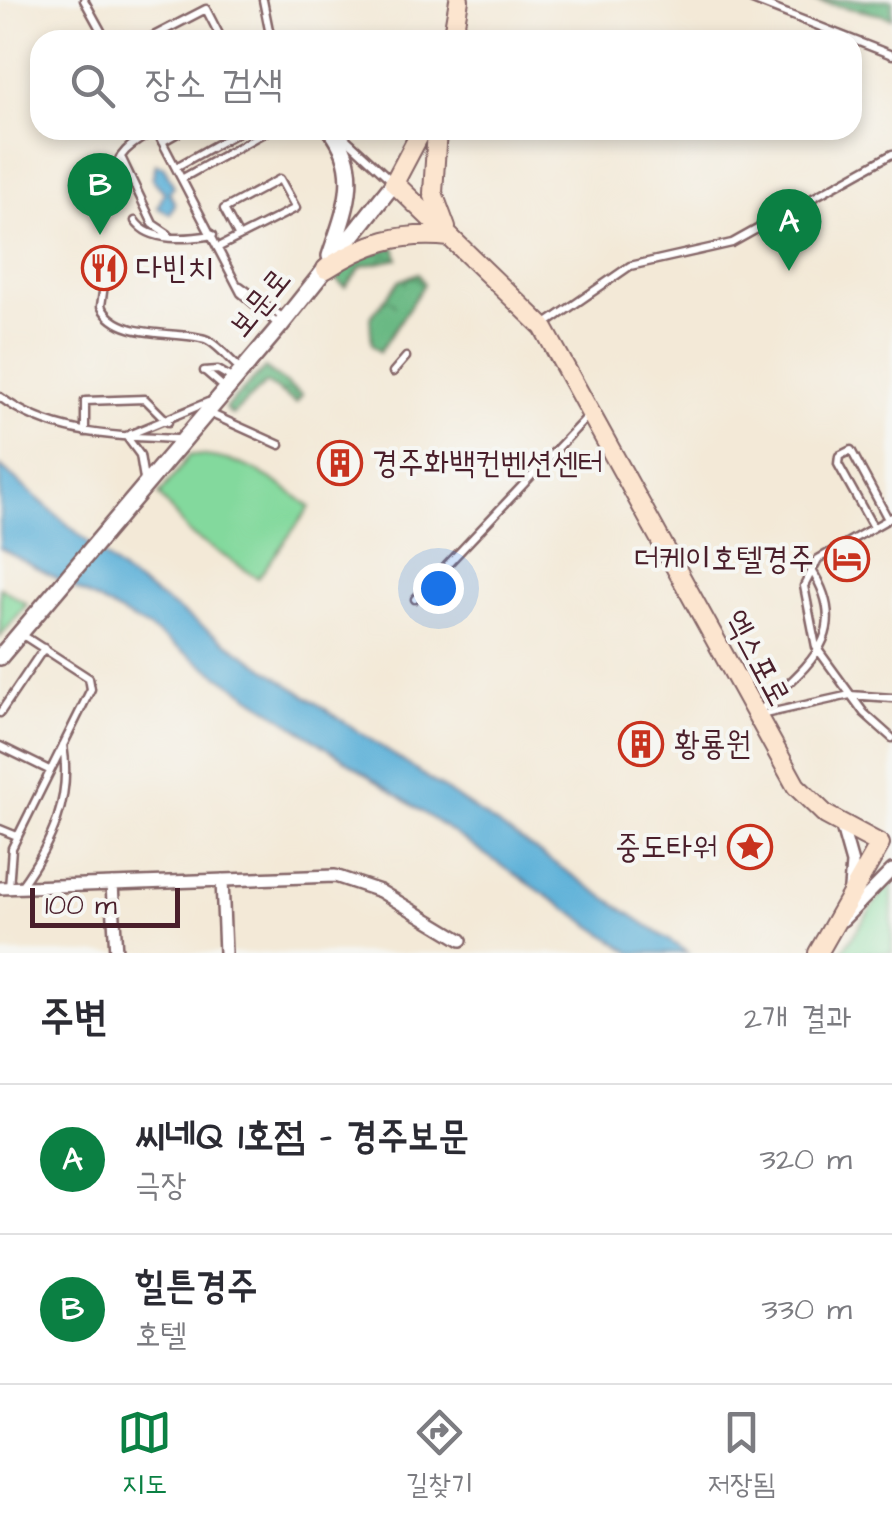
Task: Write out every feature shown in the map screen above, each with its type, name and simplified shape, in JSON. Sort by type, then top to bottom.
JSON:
[{"type":"main road","points":[[454,30],[459,0]]},
{"type":"main road","name":"보문로","points":[[394,183],[417,140]]},
{"type":"main road","points":[[326,270],[366,246],[405,234],[451,238],[434,193],[437,140]]},
{"type":"main road","name":"엑스포로","points":[[394,183],[542,326],[796,786],[841,824],[886,846],[818,953]]},
{"type":"street","points":[[326,270],[350,184],[347,151],[340,140]]},
{"type":"street","name":"보문로","points":[[24,629],[283,323],[394,183]]},
{"type":"street","points":[[0,657],[24,629]]},
{"type":"street","points":[[833,930],[852,870],[841,824]]},
{"type":"street","points":[[833,930],[892,870]]},
{"type":"street","points":[[10,888],[322,876],[355,880],[460,940]]},
{"type":"street","points":[[222,880],[225,953]]},
{"type":"street","points":[[112,884],[116,953]]},
{"type":"lane","points":[[84,0],[100,30]]},
{"type":"lane","points":[[263,0],[270,30]]},
{"type":"lane","points":[[752,0],[828,30]]},
{"type":"lane","points":[[165,30],[206,9],[217,30]]},
{"type":"lane","points":[[862,43],[892,55]]},
{"type":"lane","points":[[115,183],[114,172],[128,145],[137,140]]},
{"type":"lane","points":[[166,140],[162,142],[240,286],[283,323]]},
{"type":"lane","points":[[176,167],[224,140]]},
{"type":"lane","points":[[183,178],[251,140]]},
{"type":"lane","points":[[345,140],[394,183]]},
{"type":"lane","points":[[542,326],[630,266],[732,243],[892,154]]},
{"type":"lane","points":[[122,159],[154,224],[168,234]]},
{"type":"lane","points":[[219,247],[239,237],[296,208],[280,179],[224,209],[239,237]]},
{"type":"lane","points":[[135,221],[147,234],[213,235]]},
{"type":"lane","points":[[104,285],[101,306],[109,317],[157,336],[204,339],[232,384],[168,422],[126,436]]},
{"type":"lane","points":[[393,372],[406,357]]},
{"type":"lane","points":[[0,397],[49,424],[85,432],[185,439]]},
{"type":"lane","points":[[85,432],[86,401],[95,398],[143,398],[168,422]]},
{"type":"lane","points":[[208,412],[280,445]]},
{"type":"lane","points":[[415,599],[589,415]]},
{"type":"lane","points":[[126,436],[142,462],[142,490]]},
{"type":"lane","points":[[873,527],[838,464],[840,456],[851,450],[890,518],[828,552],[810,569],[804,586],[819,652],[850,695],[892,738]]},
{"type":"lane","points":[[754,716],[819,652],[831,621],[823,588],[810,569]]},
{"type":"lane","points":[[10,888],[10,854],[91,682],[24,629]]},
{"type":"lane","points":[[0,713],[44,648]]},
{"type":"lane","points":[[754,716],[850,695],[892,698]]},
{"type":"lane","points":[[10,888],[54,834],[66,772],[63,743]]},
{"type":"lane","points":[[0,746],[50,770]]},
{"type":"lane","points":[[0,829],[18,836]]},
{"type":"green space","points":[[810,0],[892,0],[892,18],[882,15]]},
{"type":"green space","points":[[395,247],[398,259],[362,266],[345,287],[335,279],[353,259]]},
{"type":"green space","points":[[418,273],[424,284],[380,352],[372,345],[370,318],[399,281]]},
{"type":"green space","points":[[265,368],[302,395],[296,403],[266,383],[232,415],[225,408]]},
{"type":"green space","points":[[190,455],[225,459],[255,470],[310,507],[258,578],[190,534],[159,495]]},
{"type":"green space","points":[[0,587],[27,604],[0,637]]},
{"type":"green space","points":[[892,878],[892,953],[841,953]]},
{"type":"water","points":[[156,164],[164,167],[174,187],[169,192],[175,204],[170,214],[158,208],[164,192],[152,179]]},
{"type":"water","points":[[0,466],[126,575],[688,953],[632,953],[150,629],[0,548]]},
{"type":"place","name":"힐튼경주","points":[[100,235]]},
{"type":"place","name":"다빈치","points":[[104,268]]},
{"type":"place","name":"씨네Q 1호점 - 경주보문","points":[[789,271]]},
{"type":"place","name":"경주화백컨벤션센터","points":[[340,463]]},
{"type":"place","name":"더케이호텔경주","points":[[847,559]]},
{"type":"place","name":"황룡원","points":[[641,744]]},
{"type":"place","name":"중도타워","points":[[750,847]]}]
